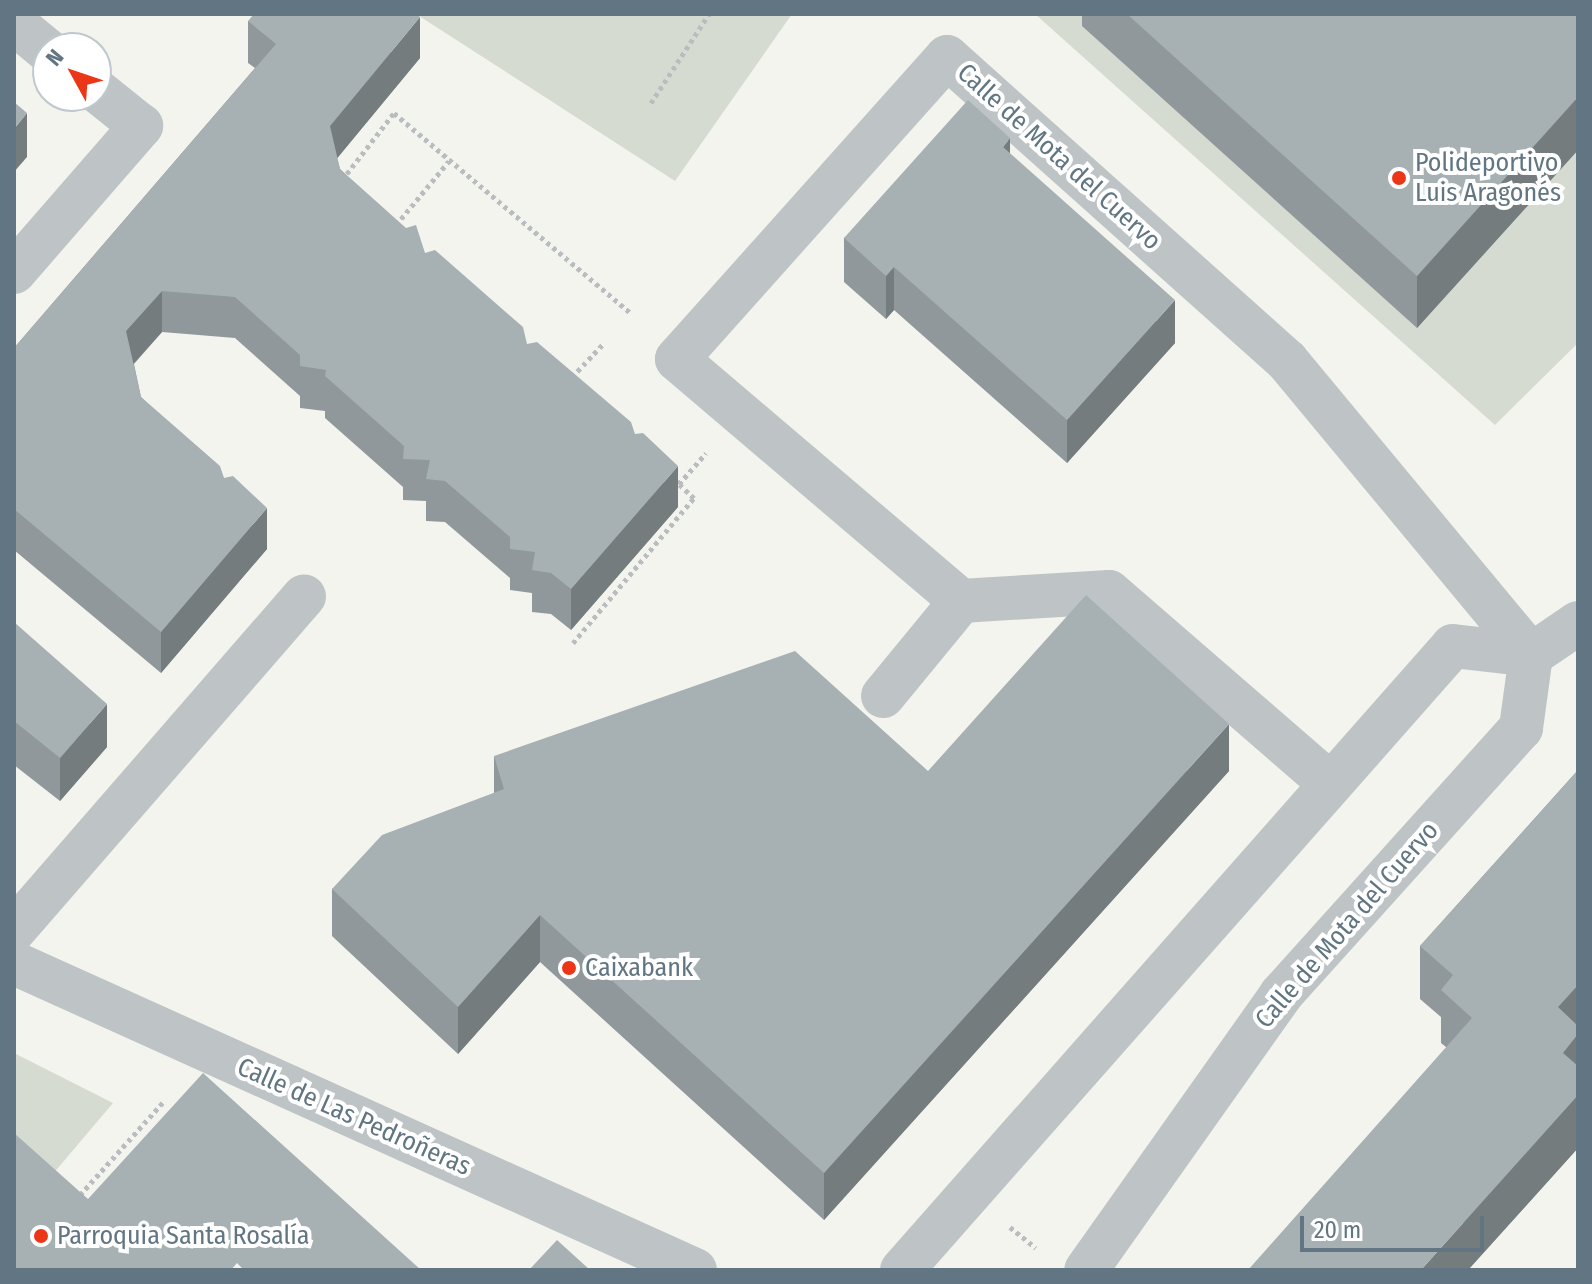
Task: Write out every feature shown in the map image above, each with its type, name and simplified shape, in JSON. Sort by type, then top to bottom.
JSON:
[{"type":"street","points":[[14,23],[32,38]]},
{"type":"street","name":"Calle de Mota del Cuervo","points":[[961,601],[677,359],[947,57],[1287,361],[1531,655],[1521,728],[1281,995],[1086,1270]]},
{"type":"street","points":[[14,272],[141,126],[112,103]]},
{"type":"street","points":[[883,696],[961,601],[1109,592],[1328,782]]},
{"type":"street","points":[[14,930],[304,596]]},
{"type":"street","points":[[902,1270],[1328,782],[1453,646],[1531,655],[1578,623]]},
{"type":"street","name":"Calle de Las Pedroñeras","points":[[14,963],[695,1270]]},
{"type":"path","points":[[651,103],[709,14]]},
{"type":"path","points":[[336,187],[394,113],[631,313]]},
{"type":"path","points":[[389,233],[449,161]]},
{"type":"path","points":[[567,383],[604,343]]},
{"type":"path","points":[[679,484],[716,441]]},
{"type":"path","points":[[573,643],[694,498],[668,474]]},
{"type":"path","points":[[87,1210],[76,1199],[164,1101]]},
{"type":"path","points":[[997,1216],[1044,1254]]},
{"type":"shaded area","points":[[416,14],[792,14],[675,181]]},
{"type":"shaded area","name":"Polideportivo Luis Aragonés","points":[[1035,14],[1578,14],[1578,343],[1495,425]]},
{"type":"shaded area","points":[[14,1053],[113,1103],[30,1201],[14,1187]]},
{"type":"building","points":[[254,14],[416,14],[420,17],[330,126],[340,169],[406,228],[416,225],[425,253],[435,250],[523,327],[527,344],[537,342],[631,422],[635,434],[643,433],[678,466],[571,589],[551,573],[532,570],[535,552],[510,549],[510,537],[445,481],[426,479],[430,460],[403,459],[404,446],[325,376],[326,370],[300,366],[300,355],[235,297],[162,291],[126,331],[141,397],[220,466],[224,478],[233,476],[267,508],[161,632],[14,509],[14,348],[276,44],[248,21]]},
{"type":"building","points":[[1127,14],[1578,14],[1578,97],[1417,276]]},
{"type":"building","points":[[968,100],[1010,138],[1003,147],[1175,300],[1067,420],[894,267],[886,276],[844,238]]},
{"type":"building","points":[[14,102],[27,113],[14,129]]},
{"type":"building","points":[[1086,595],[1229,724],[824,1173],[540,915],[458,1007],[332,889],[382,835],[504,789],[494,756],[795,651],[928,771]]},
{"type":"building","points":[[14,622],[107,704],[60,758],[14,721]]},
{"type":"building","points":[[1578,770],[1578,985],[1558,1007],[1578,1026],[1578,1034],[1563,1053],[1578,1066],[1578,1095],[1421,1270],[1248,1270],[1472,1018],[1441,990],[1453,975],[1420,946]]},
{"type":"building","points":[[203,1073],[421,1270],[244,1270],[237,1263],[231,1270],[14,1270],[14,1133],[88,1199]]},
{"type":"building","points":[[557,1240],[590,1270],[529,1270]]},
{"type":"place","name":"Polideportivo Luis Aragonés","points":[[1399,178]]},
{"type":"place","name":"Caixabank","points":[[569,968]]},
{"type":"place","name":"Parroquia Santa Rosalía","points":[[41,1236]]}]
